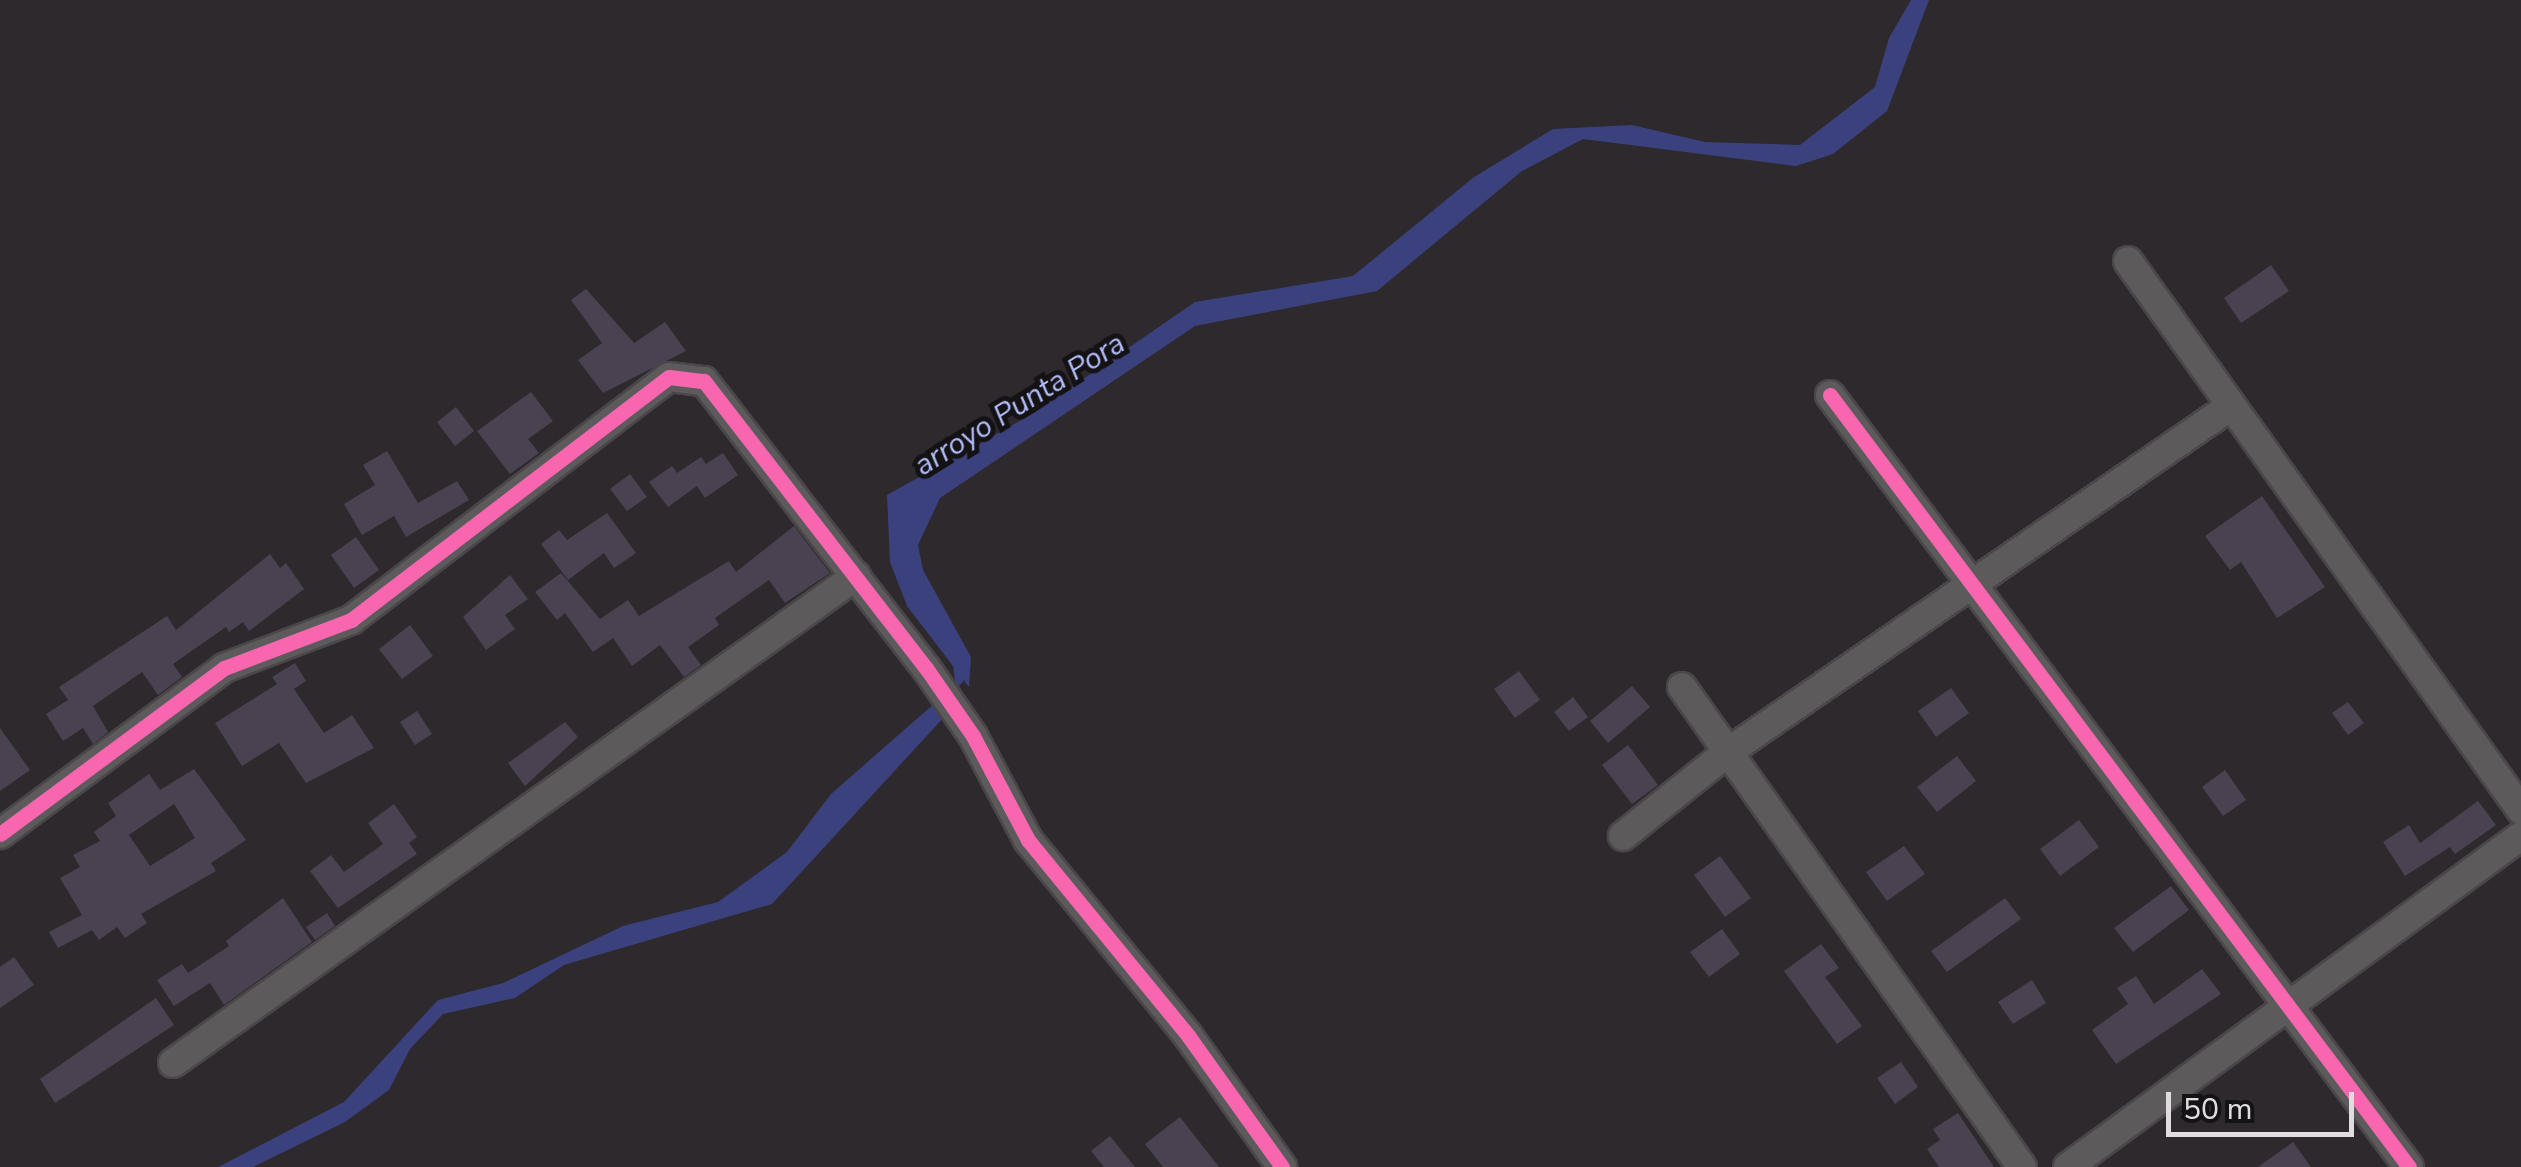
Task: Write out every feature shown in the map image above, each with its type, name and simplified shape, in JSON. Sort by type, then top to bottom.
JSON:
[{"type":"street","points":[[2128,261],[2521,810]]},
{"type":"street","points":[[0,834],[224,668],[350,620],[669,377],[704,381],[926,668],[973,736],[1028,840],[1188,1037],[1282,1167]]},
{"type":"street","points":[[1830,396],[2409,1167]]},
{"type":"street","points":[[1623,836],[1728,752],[2232,406]]},
{"type":"street","points":[[173,1063],[856,576]]},
{"type":"street","points":[[1682,687],[2022,1167]]},
{"type":"street","points":[[2068,1167],[2521,836]]},
{"type":"water","points":[[1911,0],[1929,0],[1887,111],[1833,154],[1796,166],[1583,139],[1522,171],[1377,291],[1195,326],[940,498],[918,545],[923,570],[971,657],[969,687],[907,606],[890,562],[887,495],[1034,413],[1195,302],[1353,276],[1474,177],[1553,129],[1632,125],[1705,142],[1800,145],[1875,87],[1889,38]]},
{"type":"water","points":[[936,702],[946,715],[772,904],[564,965],[515,998],[443,1014],[410,1049],[389,1090],[345,1122],[253,1167],[218,1167],[344,1102],[438,1000],[503,983],[623,926],[718,902],[787,852],[831,794]]},
{"type":"building","points":[[2271,265],[2289,291],[2241,323],[2224,298]]},
{"type":"building","points":[[586,289],[634,343],[665,322],[686,351],[603,393],[578,360],[602,343],[571,300]]},
{"type":"building","points":[[531,392],[553,421],[528,439],[539,453],[510,474],[477,431]]},
{"type":"building","points":[[456,407],[474,431],[455,446],[437,422]]},
{"type":"building","points":[[387,451],[418,503],[457,481],[469,500],[406,537],[394,516],[362,535],[344,504],[375,485],[363,465]]},
{"type":"building","points":[[723,453],[738,475],[705,498],[697,486],[668,507],[649,482],[672,466],[677,473],[701,457],[706,464]]},
{"type":"building","points":[[630,474],[647,497],[627,511],[610,489]]},
{"type":"building","points":[[2262,496],[2325,587],[2277,618],[2241,562],[2230,570],[2205,536]]},
{"type":"building","points":[[607,513],[636,553],[614,568],[604,553],[568,580],[541,544],[559,530],[567,540]]},
{"type":"building","points":[[794,526],[830,573],[785,603],[769,580],[715,618],[719,625],[688,647],[701,665],[684,677],[660,645],[632,666],[613,638],[593,652],[565,613],[557,620],[535,592],[561,573],[600,619],[628,600],[639,616],[729,561],[736,572]]},
{"type":"building","points":[[356,537],[379,570],[354,588],[331,555]]},
{"type":"building","points":[[270,554],[280,568],[286,563],[304,589],[249,631],[243,622],[229,632],[226,627],[173,664],[182,677],[158,695],[142,672],[93,706],[108,732],[93,744],[83,728],[63,741],[46,714],[68,700],[59,687],[167,616],[176,630]]},
{"type":"building","points":[[510,575],[528,599],[505,615],[515,629],[486,650],[463,617]]},
{"type":"building","points":[[410,625],[433,656],[402,679],[379,649]]},
{"type":"building","points":[[295,663],[306,681],[294,689],[324,733],[352,715],[374,748],[306,783],[279,743],[242,766],[215,723],[277,684],[272,677]]},
{"type":"building","points":[[1519,671],[1540,700],[1515,718],[1494,689]]},
{"type":"building","points":[[1632,686],[1650,707],[1608,743],[1590,721]]},
{"type":"building","points":[[1951,688],[1969,713],[1936,737],[1918,711]]},
{"type":"building","points":[[1573,697],[1588,717],[1569,731],[1554,712]]},
{"type":"building","points":[[2348,702],[2364,723],[2348,735],[2332,713]]},
{"type":"building","points":[[417,711],[432,734],[415,745],[400,722]]},
{"type":"building","points":[[565,722],[578,737],[525,786],[508,763]]},
{"type":"building","points":[[0,728],[30,770],[0,791]]},
{"type":"building","points":[[1628,745],[1658,785],[1632,804],[1602,765]]},
{"type":"building","points":[[1957,756],[1976,781],[1937,812],[1917,787]]},
{"type":"building","points":[[194,769],[246,840],[211,863],[216,871],[141,914],[147,923],[125,938],[117,927],[99,940],[92,930],[58,948],[49,932],[82,915],[60,878],[80,867],[73,855],[100,841],[94,832],[116,816],[108,803],[149,774],[160,790]],"holes":[[[174,804],[195,838],[150,866],[129,835]]]},
{"type":"building","points":[[2225,770],[2246,800],[2223,816],[2202,787]]},
{"type":"building","points":[[2478,801],[2496,825],[2455,854],[2450,847],[2405,876],[2383,842],[2409,825],[2420,843]]},
{"type":"building","points":[[394,804],[417,837],[409,843],[417,854],[338,908],[310,871],[331,855],[344,872],[383,844],[368,823]]},
{"type":"building","points":[[2079,820],[2099,847],[2060,876],[2040,849]]},
{"type":"building","points":[[1904,846],[1925,874],[1887,901],[1866,872]]},
{"type":"building","points":[[1720,856],[1751,898],[1725,917],[1694,875]]},
{"type":"building","points":[[2171,886],[2189,910],[2133,952],[2114,928]]},
{"type":"building","points":[[283,898],[312,942],[224,1005],[210,983],[174,1006],[157,980],[182,964],[188,973],[229,946],[226,941]]},
{"type":"building","points":[[2005,898],[2021,919],[1947,972],[1931,951]]},
{"type":"building","points":[[327,913],[335,926],[315,940],[306,927]]},
{"type":"building","points":[[1722,929],[1740,954],[1709,977],[1690,952]]},
{"type":"building","points":[[1821,944],[1839,968],[1825,977],[1862,1026],[1837,1044],[1784,971]]},
{"type":"building","points":[[14,957],[34,985],[0,1008],[0,967]]},
{"type":"building","points":[[2202,969],[2221,994],[2116,1064],[2092,1030],[2128,1004],[2117,988],[2136,976],[2154,1004]]},
{"type":"building","points":[[2032,980],[2046,1003],[2013,1024],[1998,1002]]},
{"type":"building","points":[[156,998],[174,1025],[55,1103],[40,1079]]},
{"type":"building","points":[[1901,1062],[1918,1087],[1895,1104],[1877,1078]]},
{"type":"building","points":[[1958,1113],[1994,1167],[1939,1167],[1927,1149],[1940,1140],[1933,1129]]},
{"type":"building","points":[[1180,1117],[1219,1167],[1163,1167],[1145,1144]]},
{"type":"building","points":[[1110,1136],[1135,1167],[1104,1167],[1091,1151]]},
{"type":"building","points":[[2293,1142],[2311,1167],[2258,1167]]},
{"type":"waterway","name":"arroyo Punta Pora","points":[[949,692],[959,680],[957,665]]},
{"type":"cycle path","points":[[0,834],[224,668],[351,620],[669,377],[704,381],[926,668],[973,736],[1028,840],[1189,1037],[1282,1167]]},
{"type":"cycle path","points":[[1830,395],[2409,1167]]}]
